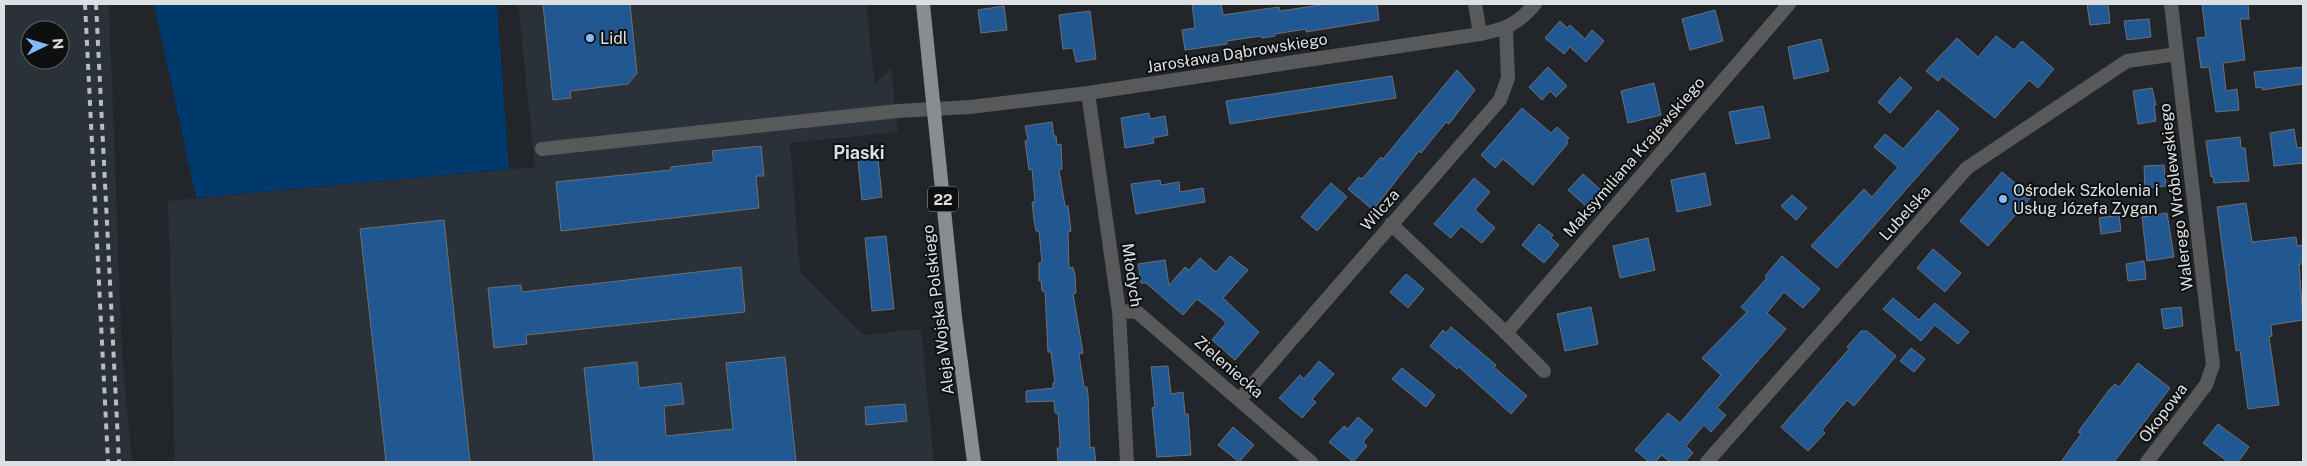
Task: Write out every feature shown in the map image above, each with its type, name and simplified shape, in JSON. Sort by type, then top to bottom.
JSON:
[{"type":"main road","name":"Aleja Wojska Polskiego","points":[[923,4],[955,318],[974,462]]},
{"type":"street","points":[[1474,4],[1480,34]]},
{"type":"street","name":"Jarosława Dąbrowskiego","points":[[542,149],[1088,93],[1506,29],[1536,4]]},
{"type":"street","name":"Maksymiliana Krajewskiego","points":[[1506,333],[1789,4]]},
{"type":"street","name":"Walerego Wróblewskiego","points":[[2172,4],[2176,54],[2212,345],[2212,364],[2206,385]]},
{"type":"street","name":"Wilcza","points":[[1240,399],[1500,100],[1508,78],[1506,29]]},
{"type":"street","name":"Lubelska","points":[[1707,462],[1967,168],[2126,61],[2176,54]]},
{"type":"street","name":"Młodych","points":[[1088,93],[1119,311],[1127,462]]},
{"type":"street","points":[[1391,224],[1544,371]]},
{"type":"street","name":"Zieleniecka","points":[[1119,311],[1137,312],[1311,462]]},
{"type":"street","name":"Okopowa","points":[[2147,462],[2206,385]]},
{"type":"shaded area","points":[[4,4],[109,4],[122,353],[132,462],[4,462]]},
{"type":"shaded area","points":[[154,4],[497,4],[509,169],[196,198]]},
{"type":"shaded area","points":[[518,4],[866,4],[875,84],[891,68],[898,132],[790,143],[800,272],[864,335],[921,329],[934,462],[175,462],[168,201],[535,167]]},
{"type":"building","name":"Lidl","points":[[543,4],[630,4],[637,73],[628,84],[570,91],[571,98],[553,100]]},
{"type":"building","points":[[1192,4],[1221,4],[1223,15],[1279,7],[1280,11],[1327,4],[1377,4],[1379,20],[1306,32],[1306,29],[1262,38],[1261,36],[1227,41],[1227,44],[1185,50],[1182,30],[1195,28]]},
{"type":"building","points":[[2087,4],[2108,4],[2110,23],[2090,25]]},
{"type":"building","points":[[2202,4],[2248,4],[2249,19],[2240,19],[2245,60],[2223,63],[2226,91],[2237,89],[2239,110],[2216,112],[2209,67],[2201,68],[2197,38],[2206,37]]},
{"type":"building","points":[[1004,6],[1007,30],[981,33],[978,10]]},
{"type":"building","points":[[1715,10],[1723,41],[1690,50],[1682,19]]},
{"type":"building","points":[[1090,11],[1096,59],[1076,62],[1073,48],[1063,49],[1059,15]]},
{"type":"building","points":[[2149,19],[2151,37],[2127,40],[2124,21]]},
{"type":"building","points":[[1560,21],[1567,28],[1570,25],[1585,39],[1592,30],[1604,41],[1586,62],[1570,47],[1564,54],[1545,38]]},
{"type":"building","points":[[1996,36],[2014,50],[2022,41],[2054,69],[2038,88],[2029,80],[1995,118],[1942,76],[1938,81],[1926,71],[1957,38],[1978,57]]},
{"type":"building","points":[[1821,39],[1829,71],[1794,79],[1788,47]]},
{"type":"building","points":[[1548,67],[1567,86],[1556,97],[1550,91],[1542,100],[1529,87]]},
{"type":"building","points":[[2303,67],[2303,84],[2262,90],[2262,87],[2256,88],[2254,72]]},
{"type":"building","points":[[1457,70],[1475,90],[1449,124],[1446,122],[1421,153],[1419,151],[1373,210],[1348,189],[1359,177],[1362,179],[1381,157],[1383,159]]},
{"type":"building","points":[[1392,76],[1396,98],[1230,124],[1226,101]]},
{"type":"building","points":[[1900,77],[1912,88],[1890,113],[1878,102]]},
{"type":"building","points":[[1654,83],[1661,115],[1628,123],[1621,91]]},
{"type":"building","points":[[2152,88],[2156,105],[2154,105],[2156,121],[2138,124],[2133,91]]},
{"type":"building","points":[[1763,106],[1770,138],[1736,144],[1729,112]]},
{"type":"building","points":[[1522,108],[1551,133],[1557,127],[1569,138],[1566,142],[1568,143],[1533,185],[1503,159],[1495,168],[1481,155]]},
{"type":"building","points":[[1938,110],[1959,129],[1837,268],[1811,246],[1864,189],[1872,197],[1898,167],[1874,147],[1885,134],[1903,149]]},
{"type":"building","points":[[1149,113],[1150,119],[1165,116],[1168,135],[1153,138],[1154,143],[1125,148],[1121,118]]},
{"type":"building","points":[[1052,122],[1057,145],[1061,144],[1062,169],[1059,170],[1065,206],[1068,206],[1071,231],[1068,232],[1069,268],[1073,267],[1075,275],[1076,293],[1073,294],[1083,353],[1079,354],[1084,387],[1087,387],[1088,395],[1090,448],[1094,447],[1096,462],[1058,462],[1057,448],[1060,448],[1060,443],[1058,413],[1055,413],[1054,401],[1026,402],[1026,391],[1053,388],[1053,383],[1055,383],[1051,352],[1048,352],[1045,291],[1042,291],[1041,280],[1039,281],[1039,263],[1042,262],[1039,231],[1036,231],[1032,202],[1035,202],[1032,169],[1029,170],[1025,141],[1028,140],[1025,126]]},
{"type":"building","points":[[2294,129],[2297,148],[2303,147],[2303,163],[2274,166],[2270,133]]},
{"type":"building","points":[[2240,137],[2241,148],[2245,148],[2249,181],[2214,183],[2213,176],[2211,177],[2206,141]]},
{"type":"building","points":[[761,146],[764,176],[756,176],[759,208],[561,231],[556,182],[671,170],[671,167],[714,162],[712,151]]},
{"type":"building","points":[[877,149],[882,197],[862,200],[857,152]]},
{"type":"building","points":[[2164,165],[2166,186],[2145,188],[2144,166]]},
{"type":"building","points":[[2002,172],[2031,197],[1988,246],[1960,221]]},
{"type":"building","points":[[1705,173],[1711,205],[1677,212],[1671,180]]},
{"type":"building","points":[[1583,174],[1603,192],[1588,208],[1568,190]]},
{"type":"building","points":[[1474,178],[1490,192],[1475,210],[1495,228],[1482,243],[1461,226],[1451,238],[1434,224]]},
{"type":"building","points":[[1160,180],[1161,185],[1179,182],[1180,192],[1203,188],[1205,202],[1136,214],[1131,184]]},
{"type":"building","points":[[1331,183],[1347,197],[1317,231],[1301,217]]},
{"type":"building","points":[[1792,195],[1807,208],[1796,220],[1781,206]]},
{"type":"building","points":[[2246,203],[2252,242],[2296,237],[2297,246],[2303,245],[2303,264],[2299,264],[2303,320],[2271,325],[2272,336],[2269,337],[2279,405],[2248,409],[2240,350],[2236,351],[2217,207]]},
{"type":"building","points":[[2167,213],[2174,257],[2147,261],[2142,217]]},
{"type":"building","points":[[2119,215],[2121,231],[2101,234],[2099,218]]},
{"type":"building","points":[[444,220],[470,462],[386,462],[360,229]]},
{"type":"building","points":[[1539,224],[1553,235],[1551,238],[1559,245],[1544,263],[1522,245]]},
{"type":"building","points":[[886,236],[894,309],[872,311],[865,238]]},
{"type":"building","points":[[1648,238],[1655,270],[1620,278],[1613,246]]},
{"type":"building","points":[[1933,249],[1961,273],[1945,292],[1917,268]]},
{"type":"building","points":[[1230,256],[1248,270],[1223,298],[1259,332],[1235,360],[1212,340],[1226,323],[1220,317],[1197,299],[1183,315],[1146,283],[1141,283],[1138,264],[1165,260],[1169,285],[1185,267],[1189,270],[1200,258],[1216,272]]},
{"type":"building","points":[[1782,256],[1820,289],[1803,308],[1784,292],[1767,313],[1786,329],[1717,408],[1726,415],[1711,432],[1704,425],[1686,446],[1693,453],[1685,462],[1670,462],[1662,455],[1655,462],[1649,462],[1635,450],[1668,413],[1680,423],[1721,375],[1702,358],[1747,312],[1741,307],[1767,278],[1765,276]]},
{"type":"building","points":[[2144,261],[2146,279],[2128,281],[2126,264]]},
{"type":"building","points":[[741,267],[745,312],[526,335],[527,344],[494,348],[488,288],[521,285],[522,292]]},
{"type":"building","points":[[1406,274],[1424,289],[1408,308],[1390,292]]},
{"type":"building","points":[[1893,298],[1919,320],[1935,303],[1969,332],[1958,344],[1935,325],[1921,341],[1883,309]]},
{"type":"building","points":[[1591,307],[1598,344],[1565,351],[1557,314]]},
{"type":"building","points":[[2181,307],[2183,326],[2164,329],[2161,309]]},
{"type":"building","points":[[1451,327],[1496,365],[1494,367],[1527,396],[1511,414],[1459,367],[1457,369],[1430,346],[1443,330],[1446,333]]},
{"type":"building","points":[[1861,331],[1867,331],[1896,356],[1854,406],[1847,400],[1822,430],[1825,433],[1808,451],[1781,427],[1849,349],[1847,347]]},
{"type":"building","points":[[1911,348],[1925,359],[1914,372],[1900,361]]},
{"type":"building","points":[[785,357],[796,462],[594,462],[584,368],[637,362],[639,388],[681,383],[684,404],[664,406],[666,436],[733,429],[726,363]]},
{"type":"building","points":[[1319,361],[1334,374],[1312,399],[1316,402],[1302,418],[1279,398],[1300,375],[1304,379]]},
{"type":"building","points":[[2138,363],[2170,388],[2114,462],[2061,462],[2081,434],[2078,432],[2109,390],[2115,384],[2119,387]]},
{"type":"building","points":[[1168,366],[1171,394],[1183,392],[1185,414],[1188,414],[1191,455],[1157,457],[1152,408],[1155,407],[1151,367]]},
{"type":"building","points":[[1402,368],[1435,395],[1426,407],[1392,379]]},
{"type":"building","points":[[905,404],[907,421],[866,425],[865,407]]},
{"type":"building","points":[[1358,417],[1373,430],[1363,442],[1367,446],[1353,462],[1329,442],[1344,426],[1348,429]]},
{"type":"building","points":[[2218,424],[2249,447],[2238,462],[2228,462],[2203,443]]},
{"type":"building","points":[[1233,427],[1254,445],[1239,462],[1218,445]]},
{"type":"railway","points":[[85,4],[108,462]]},
{"type":"railway","points":[[96,4],[119,462]]},
{"type":"place","name":"Lidl","points":[[590,38]]},
{"type":"place","name":"Ośrodek Szkolenia i Usług Józefa Zygan","points":[[2003,199]]},
{"type":"district","name":"Piaski","points":[[859,152]]}]
